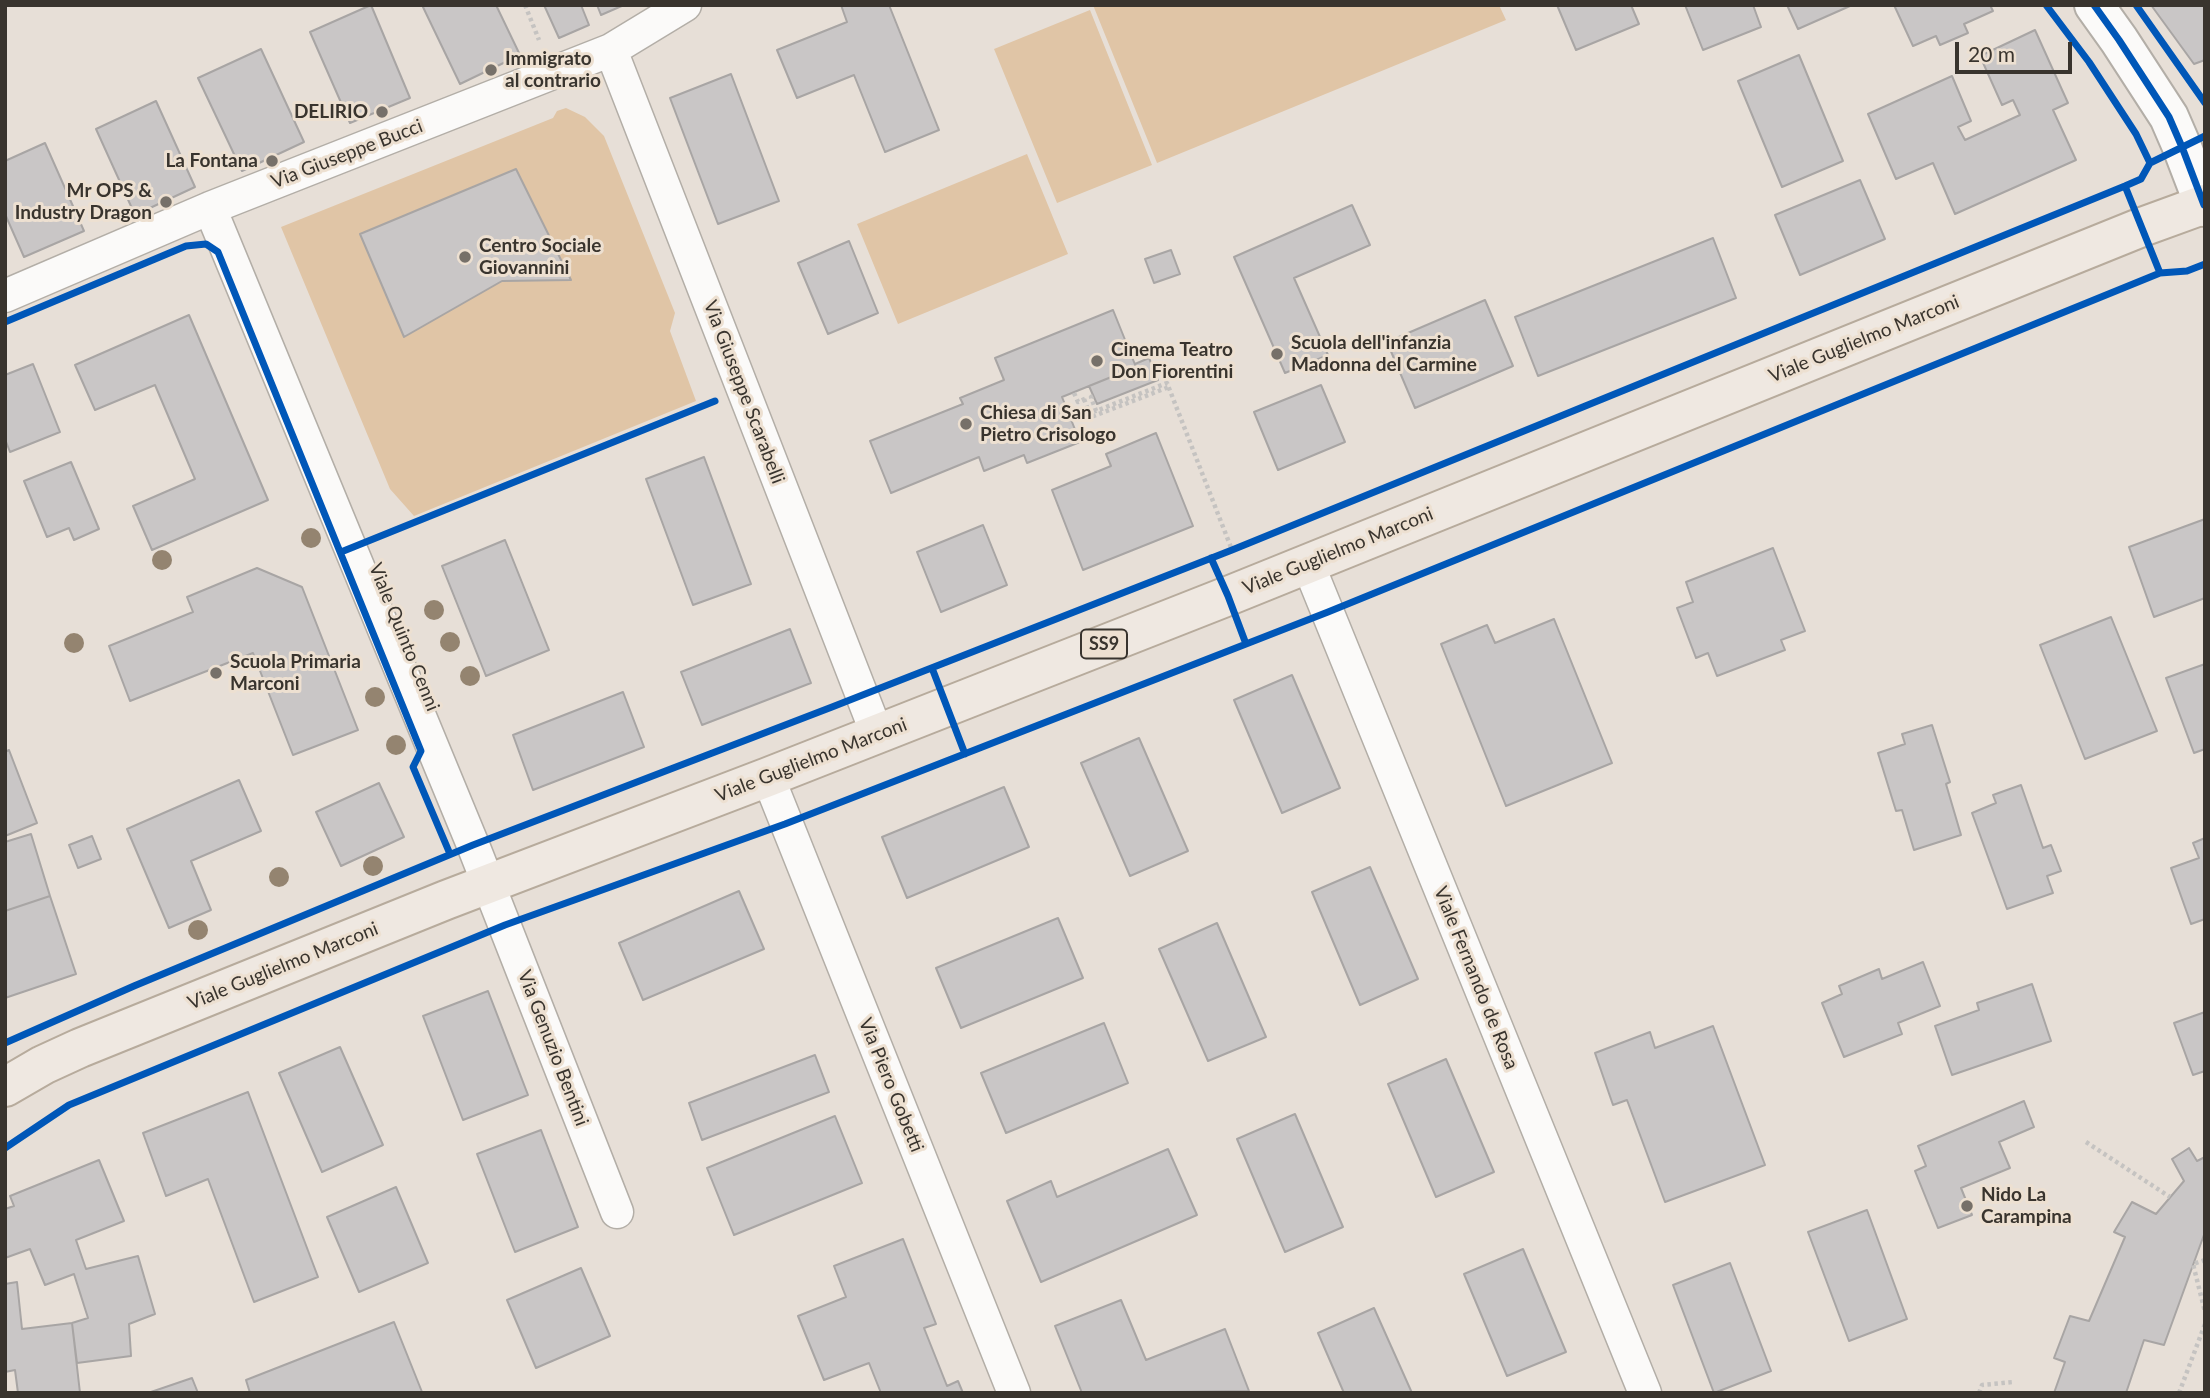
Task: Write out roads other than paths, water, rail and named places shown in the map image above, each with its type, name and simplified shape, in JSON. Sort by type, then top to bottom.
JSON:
[{"type":"main road","name":"Viale Guglielmo Marconi","points":[[5,1087],[80,1048],[488,884],[1228,596],[2117,237],[2204,205]]},
{"type":"street","name":"Via Giuseppe Bucci","points":[[5,296],[210,208],[611,50],[685,5]]},
{"type":"street","points":[[2094,5],[2169,117],[2204,205]]},
{"type":"street","name":"Via Giuseppe Scarabelli","points":[[611,50],[877,734]]},
{"type":"street","name":"Viale Quinto Cenni","points":[[210,208],[488,884]]},
{"type":"street","name":"Viale Fernando de Rosa","points":[[1308,564],[1645,1393]]},
{"type":"street","name":"Via Piero Gobetti","points":[[768,777],[1014,1393]]},
{"type":"street","name":"Via Genuzio Bentini","points":[[488,884],[617,1212]]},
{"type":"place","name":"Immigrato al contrario","points":[[491,70]]},
{"type":"place","name":"DELIRIO","points":[[382,112]]},
{"type":"place","name":"La Fontana","points":[[272,161]]},
{"type":"place","name":"Mr OPS & Industry Dragon","points":[[166,202]]},
{"type":"place","name":"Centro Sociale Giovannini","points":[[465,257]]},
{"type":"place","name":"Scuola dell'infanzia Madonna del Carmine","points":[[1277,354]]},
{"type":"place","name":"Cinema Teatro Don Fiorentini","points":[[1097,361]]},
{"type":"place","name":"Chiesa di San Pietro Crisologo","points":[[966,424]]},
{"type":"place","name":"Scuola Primaria Marconi","points":[[216,673]]},
{"type":"place","name":"Nido La Carampina","points":[[1967,1206]]}]
